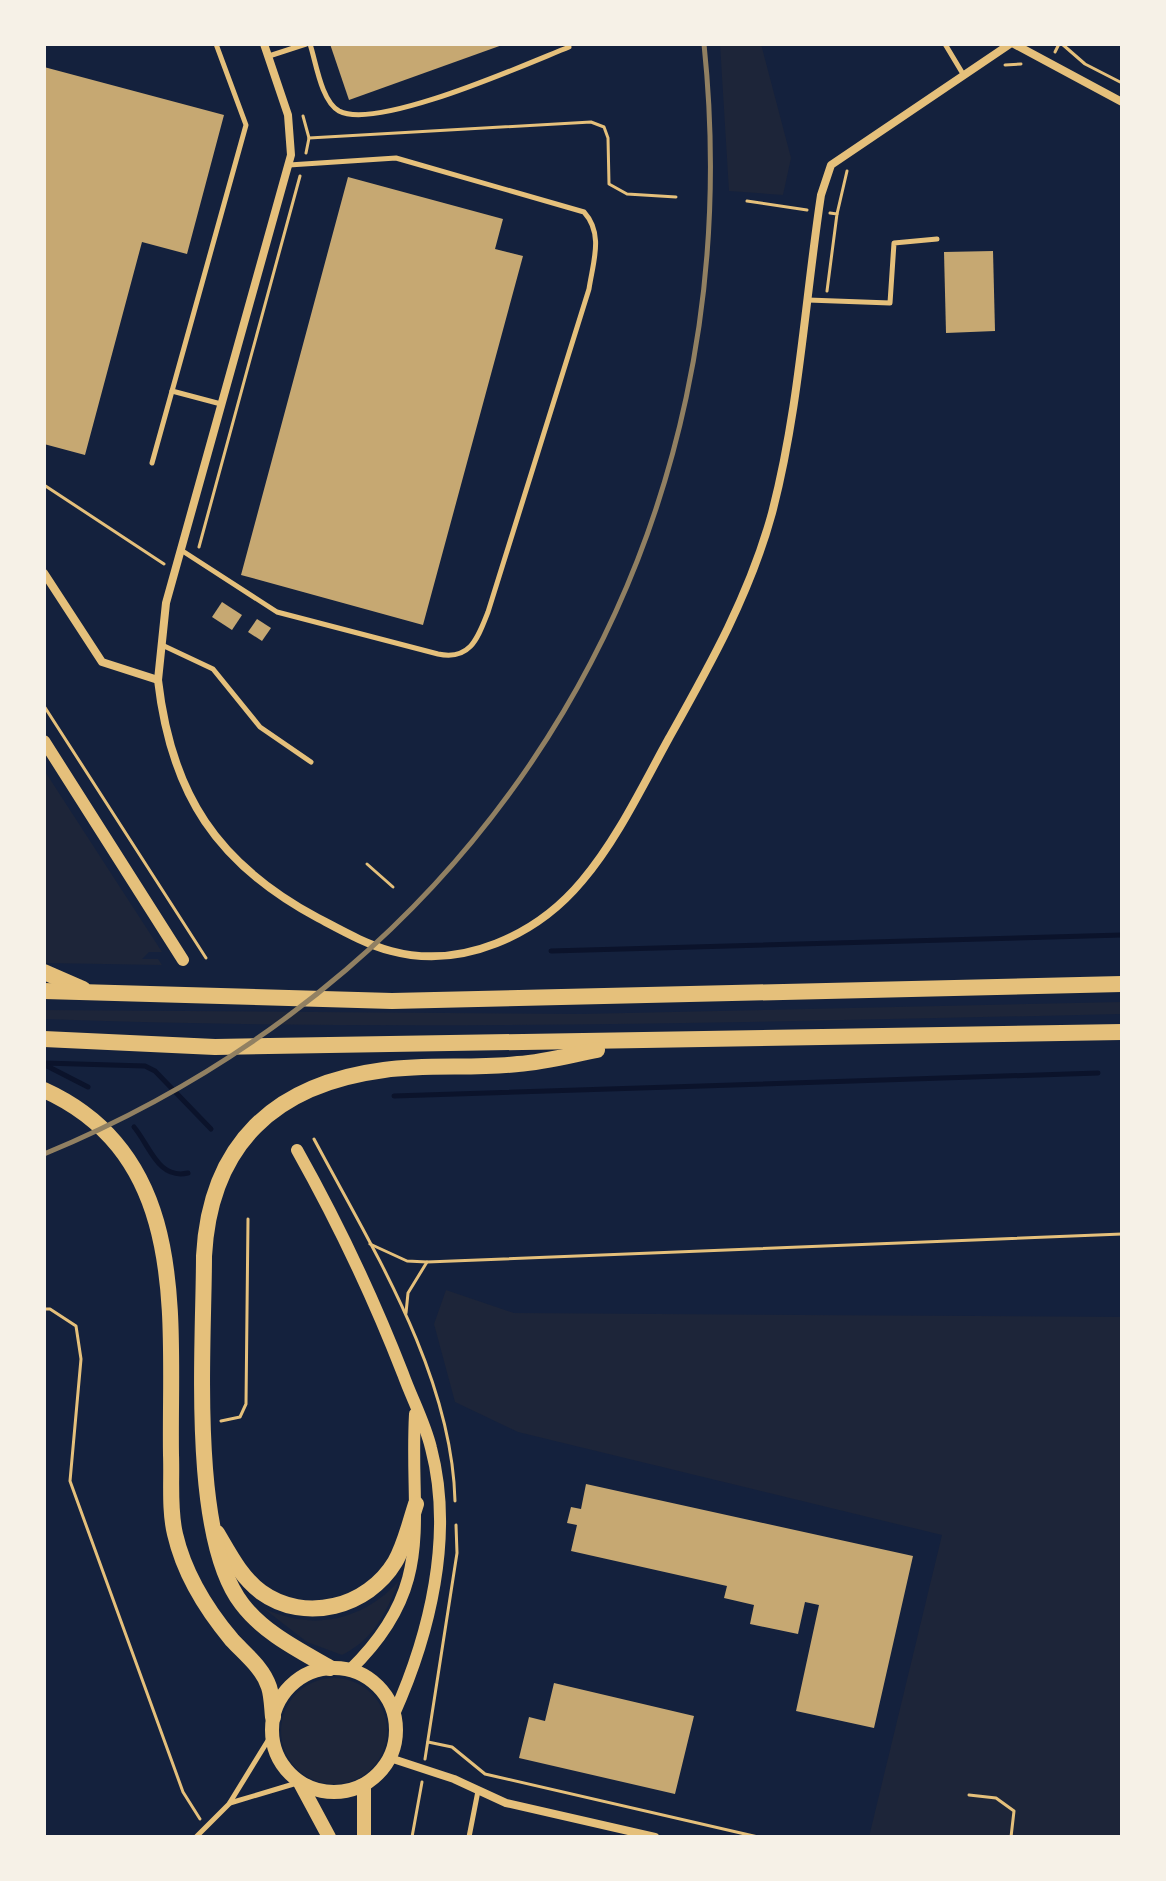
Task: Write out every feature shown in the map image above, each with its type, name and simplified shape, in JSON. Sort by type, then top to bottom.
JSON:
[{"type":"highway","points":[[44,972],[92,993]]},
{"type":"highway","points":[[44,991],[392,1001],[1122,984]]},
{"type":"highway","points":[[44,1039],[215,1047],[1122,1032]]},
{"type":"highway","points":[[330,1668],[278,1638],[243,1606],[228,1583],[210,1523],[205,1422],[205,1224],[217,1180],[238,1142],[280,1104],[326,1080],[385,1069],[519,1064],[646,1042]]},
{"type":"highway","points":[[44,1090],[92,1119],[117,1145],[136,1173],[159,1223],[168,1269],[175,1533],[198,1596],[260,1670],[270,1688],[272,1726]]},
{"type":"highway","points":[[210,1523],[240,1572],[263,1593],[298,1608],[331,1608],[362,1596],[396,1561],[416,1504]]},
{"type":"main road","points":[[300,1783],[332,1793],[364,1785],[390,1758],[395,1744],[394,1714],[378,1686],[350,1670],[330,1668],[310,1672],[293,1683],[280,1698],[272,1726],[276,1753],[286,1770],[300,1783],[329,1837]]},
{"type":"main road","points":[[364,1785],[364,1837]]},
{"type":"street","points":[[264,44],[292,132],[288,165],[175,571],[161,645],[158,680],[164,727],[192,802],[232,858],[259,882],[353,936],[405,953],[447,955],[501,942],[526,930],[558,907],[584,880],[725,639],[756,562],[782,470],[818,212],[824,179],[838,157],[1012,44],[1122,102]]},
{"type":"street","points":[[44,573],[102,662],[158,680]]},
{"type":"street","points":[[44,741],[183,960]]},
{"type":"street","points":[[297,1150],[337,1221],[431,1449],[438,1495],[438,1550],[420,1645],[394,1714]]},
{"type":"street","points":[[350,1670],[383,1636],[402,1603],[413,1570],[416,1407]]},
{"type":"street","points":[[390,1758],[454,1779],[506,1803],[655,1837]]},
{"type":"lane","points":[[152,463],[246,125],[216,44]]},
{"type":"lane","points":[[268,57],[308,44],[329,101],[346,113],[396,112],[569,47],[568,44]]},
{"type":"lane","points":[[945,44],[963,74]]},
{"type":"lane","points":[[181,550],[277,612],[450,657],[466,652],[475,645],[488,612],[589,289],[597,237],[593,223],[584,212],[396,158],[288,165]]},
{"type":"lane","points":[[807,300],[890,303],[894,243],[937,239]]},
{"type":"lane","points":[[172,391],[221,404]]},
{"type":"lane","points":[[161,645],[213,669],[260,727],[311,762]]},
{"type":"lane","points":[[196,1837],[229,1804],[272,1726]]},
{"type":"lane","points":[[229,1804],[267,1789],[300,1783]]},
{"type":"lane","points":[[469,1837],[478,1791]]},
{"type":"path","points":[[1002,65],[1017,63],[1042,73],[1061,44],[1085,64],[1122,83]]},
{"type":"path","points":[[196,559],[309,138],[591,122],[604,127],[608,138],[609,184],[627,194],[676,197]]},
{"type":"path","points":[[825,300],[841,188],[850,165]]},
{"type":"path","points":[[747,201],[837,214]]},
{"type":"path","points":[[44,485],[175,571]]},
{"type":"path","points":[[44,706],[206,958]]},
{"type":"path","points":[[367,864],[393,887]]},
{"type":"path","points":[[314,1139],[370,1244],[407,1261],[1122,1234]]},
{"type":"path","points":[[205,1422],[230,1421],[240,1417],[246,1404],[248,1219]]},
{"type":"path","points":[[406,1316],[408,1293],[427,1262]]},
{"type":"path","points":[[44,1309],[50,1309],[76,1326],[81,1359],[70,1481],[183,1792],[205,1827]]},
{"type":"path","points":[[428,1742],[452,1747],[485,1774],[758,1837]]},
{"type":"path","points":[[412,1837],[423,1771]]},
{"type":"path","points":[[969,1795],[996,1798],[1014,1811],[1011,1837]]},
{"type":"shaded area","points":[[720,44],[761,44],[791,158],[783,195],[729,191]]},
{"type":"shaded area","points":[[44,770],[162,952],[149,952],[142,959],[158,959],[162,965],[44,963]]},
{"type":"shaded area","points":[[1122,1002],[1122,1014],[718,1023],[313,1025],[44,1019],[44,1010],[581,1014]]},
{"type":"shaded area","points":[[446,1290],[514,1313],[1122,1317],[1122,1837],[869,1837],[942,1535],[518,1432],[455,1402],[434,1324]]},
{"type":"shaded area","points":[[399,1581],[378,1624],[363,1641],[342,1655],[307,1642],[263,1608],[300,1619],[335,1618],[369,1606]]},
{"type":"shaded area","points":[[334,1678],[354,1682],[371,1694],[383,1711],[387,1731],[383,1751],[371,1768],[354,1780],[334,1784],[314,1780],[297,1768],[285,1751],[281,1731],[285,1711],[297,1694],[314,1682]]},
{"type":"building","points":[[330,44],[505,44],[349,100]]},
{"type":"building","points":[[44,67],[224,115],[187,254],[142,242],[85,455],[44,444]]},
{"type":"building","points":[[348,177],[503,219],[495,249],[523,256],[423,625],[241,575]]},
{"type":"building","points":[[993,251],[995,331],[946,333],[944,252]]},
{"type":"building","points":[[222,602],[242,615],[232,630],[212,617]]},
{"type":"building","points":[[257,619],[271,628],[262,641],[248,632]]},
{"type":"building","points":[[586,1484],[913,1556],[874,1728],[796,1711],[819,1605],[805,1602],[798,1634],[750,1624],[754,1605],[724,1598],[727,1586],[571,1551],[577,1525],[567,1523],[571,1507],[581,1509]]},
{"type":"building","points":[[554,1683],[694,1716],[675,1794],[519,1758],[529,1717],[545,1721]]},
{"type":"waterway","points":[[551,951],[1122,935]]},
{"type":"waterway","points":[[44,1063],[145,1066],[155,1071],[211,1129]]},
{"type":"waterway","points":[[45,1065],[88,1087]]},
{"type":"waterway","points":[[394,1096],[1098,1073]]},
{"type":"waterway","points":[[134,1127],[162,1167],[178,1174],[188,1173]]},
{"type":"railway","points":[[44,1154],[205,1072],[346,970],[466,849],[563,712],[637,561],[686,397],[709,224],[704,44]]}]
